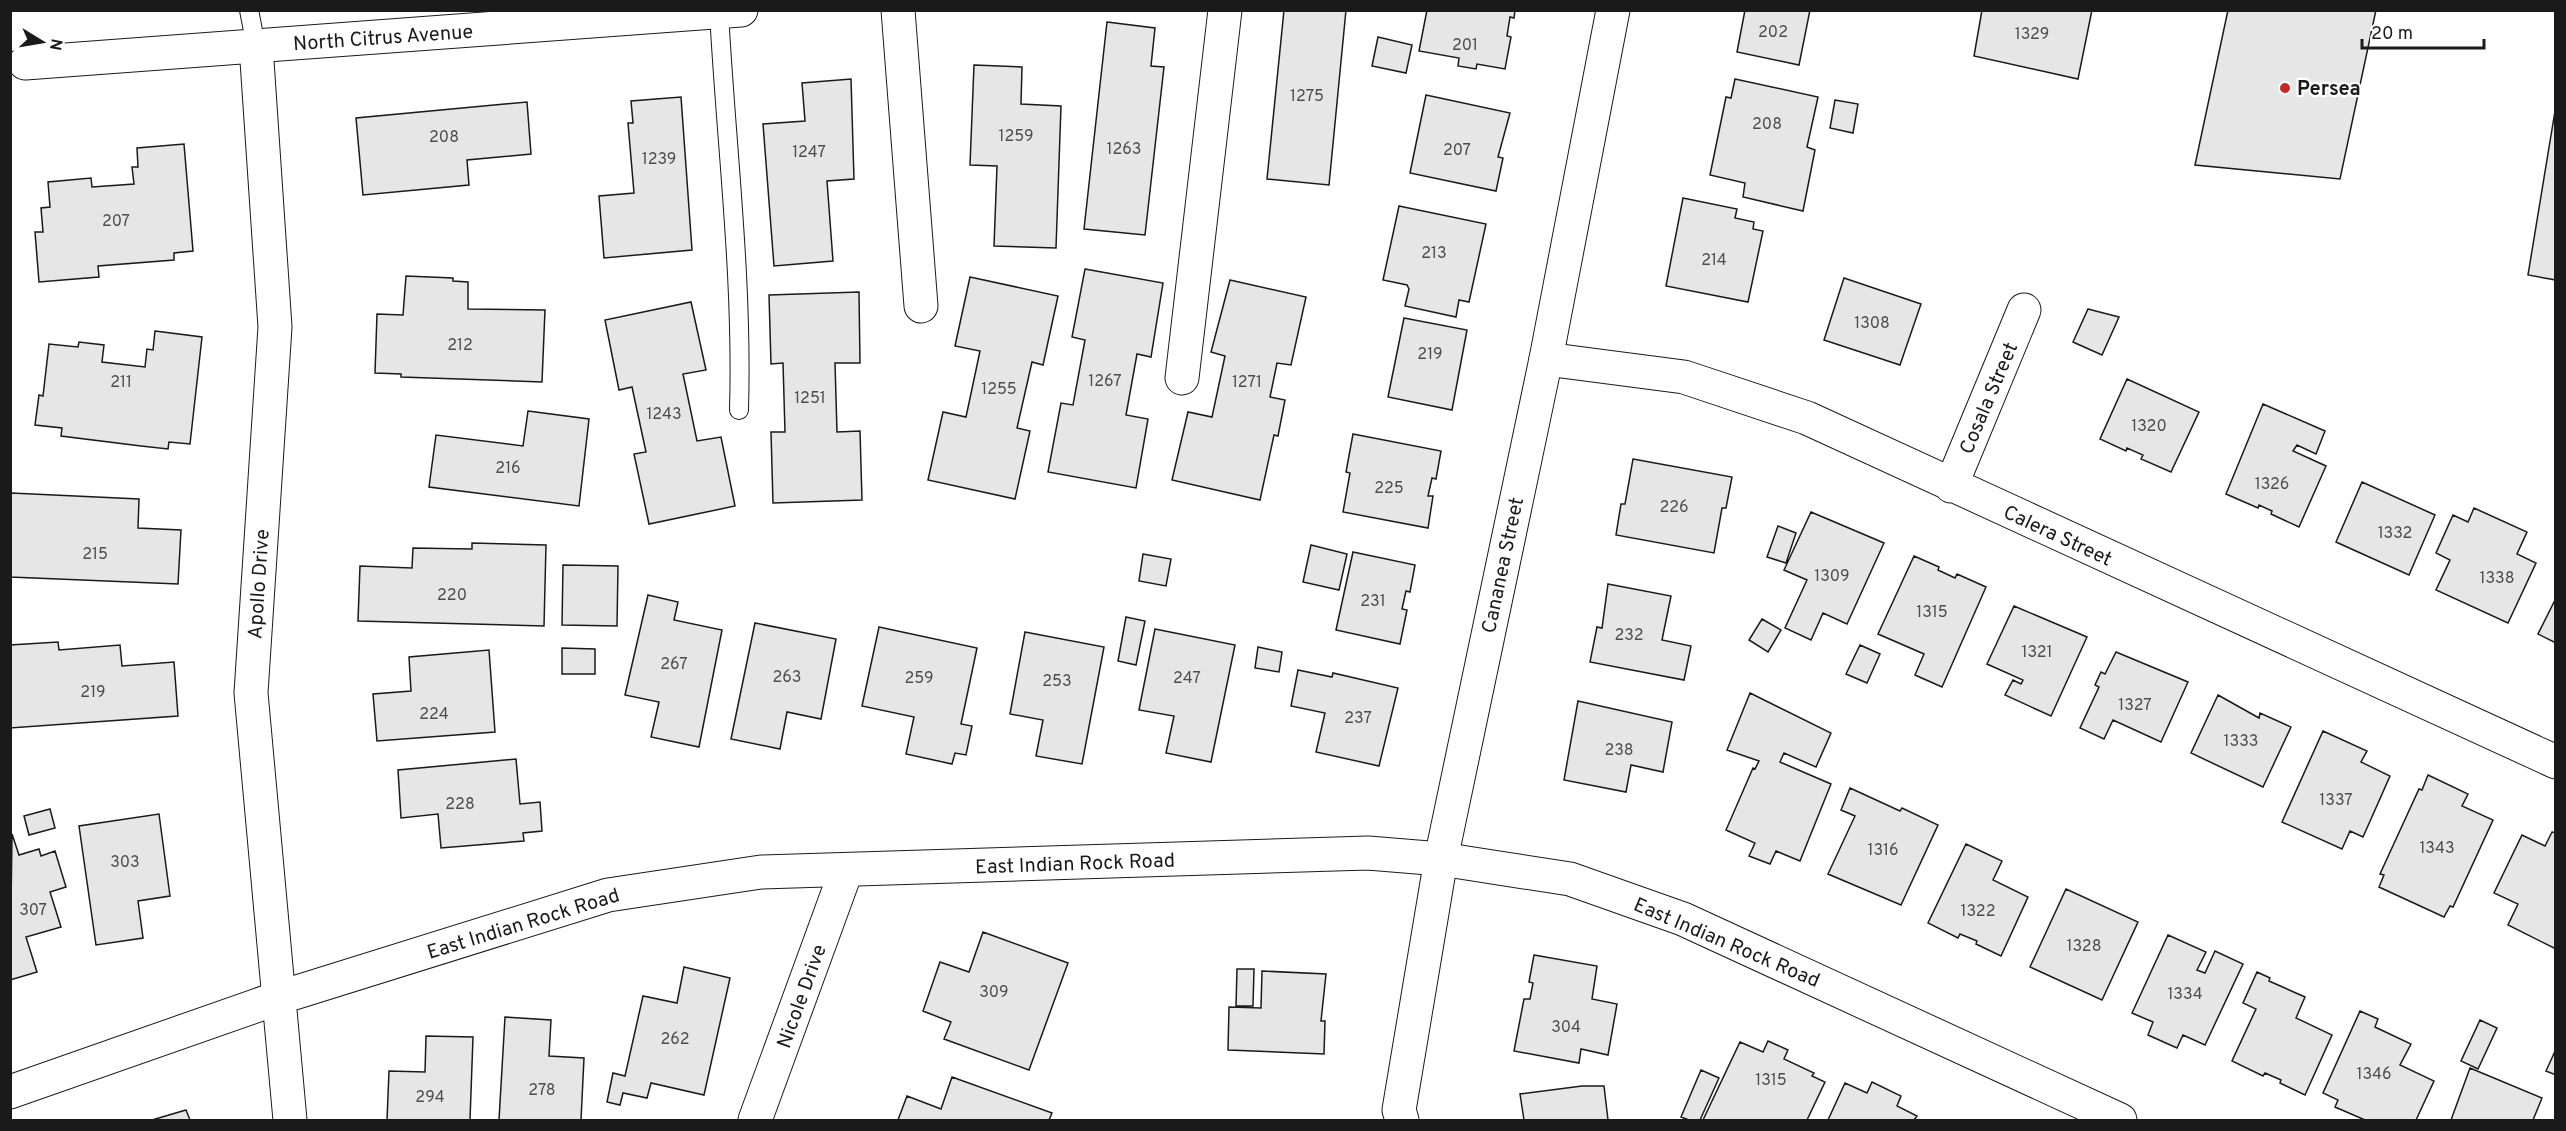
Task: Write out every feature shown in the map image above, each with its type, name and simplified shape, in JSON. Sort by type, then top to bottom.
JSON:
[{"type":"street","points":[[898,10],[921,306]]},
{"type":"street","points":[[1182,378],[1225,10]]},
{"type":"street","name":"Cananea Street","points":[[1402,1120],[1400,1110],[1441,858],[1546,359],[1613,10]]},
{"type":"street","name":"North Citrus Avenue","points":[[25,63],[730,11]]},
{"type":"street","name":"Apollo Drive","points":[[256,46],[275,327],[251,693],[290,1120]]},
{"type":"street","name":"Cosala Street","points":[[1951,486],[2024,310]]},
{"type":"street","name":"Calera Street","points":[[1546,359],[1684,376],[1807,418],[2556,762]]},
{"type":"street","name":"East Indian Rock Road","points":[[10,1092],[278,998],[608,895],[761,872],[1368,853],[1441,858],[1570,879],[1683,919],[2120,1120]]},
{"type":"street","name":"Nicole Drive","points":[[755,1120],[846,871]]},
{"type":"lane","points":[[249,10],[256,46]]},
{"type":"lane","points":[[730,11],[741,350],[739,410]]},
{"type":"building","points":[[1284,10],[1346,10],[1329,185],[1267,179]]},
{"type":"building","points":[[1427,10],[1515,10],[1514,18],[1510,17],[1507,36],[1511,37],[1505,69],[1477,64],[1476,69],[1458,66],[1459,58],[1419,51]]},
{"type":"building","points":[[1745,10],[1810,10],[1799,65],[1737,52]]},
{"type":"building","points":[[1982,10],[2092,10],[2078,79],[1974,56]]},
{"type":"building","name":"Persea","points":[[2228,10],[2376,10],[2340,179],[2195,165]]},
{"type":"building","points":[[1107,22],[1155,28],[1151,66],[1164,67],[1145,235],[1084,229]]},
{"type":"building","points":[[1378,37],[1412,45],[1406,73],[1372,66]]},
{"type":"building","points":[[974,65],[1022,67],[1021,104],[1061,106],[1056,248],[994,246],[997,166],[970,165]]},
{"type":"building","points":[[851,79],[854,179],[827,181],[833,261],[774,266],[763,124],[805,121],[802,83]]},
{"type":"building","points":[[1735,79],[1818,97],[1807,147],[1815,150],[1803,211],[1743,197],[1745,183],[1710,175],[1726,97],[1731,98]]},
{"type":"building","points":[[1426,95],[1510,113],[1498,157],[1503,158],[1496,191],[1410,173]]},
{"type":"building","points":[[681,97],[692,250],[604,258],[599,196],[634,193],[628,123],[633,123],[631,101]]},
{"type":"building","points":[[1835,100],[1858,104],[1853,133],[1830,128]]},
{"type":"building","points":[[527,102],[531,154],[467,160],[469,185],[363,195],[356,118]]},
{"type":"building","points":[[2556,105],[2556,280],[2528,275]]},
{"type":"building","points":[[184,144],[193,251],[174,253],[174,260],[98,266],[99,277],[39,282],[35,232],[43,232],[41,208],[50,207],[48,182],[91,178],[92,187],[134,184],[132,167],[138,167],[137,148]]},
{"type":"building","points":[[1683,198],[1737,209],[1735,218],[1754,222],[1753,229],[1763,231],[1748,302],[1666,286]]},
{"type":"building","points":[[1399,206],[1486,224],[1469,302],[1459,300],[1456,317],[1405,306],[1409,289],[1407,285],[1383,280]]},
{"type":"building","points":[[1085,269],[1163,283],[1151,357],[1137,354],[1126,415],[1148,419],[1136,488],[1048,472],[1061,403],[1073,405],[1085,340],[1072,337]]},
{"type":"building","points":[[406,276],[453,278],[453,281],[468,282],[468,309],[545,310],[542,382],[401,377],[401,374],[375,373],[377,314],[403,315]]},
{"type":"building","points":[[970,277],[1058,296],[1043,365],[1032,362],[1017,428],[1030,431],[1015,499],[928,480],[943,412],[966,417],[980,351],[955,346]]},
{"type":"building","points":[[1844,278],[1921,304],[1900,365],[1824,340]]},
{"type":"building","points":[[1230,280],[1306,297],[1291,365],[1277,363],[1270,397],[1285,400],[1278,436],[1274,435],[1260,500],[1172,480],[1188,412],[1212,417],[1225,356],[1211,352]]},
{"type":"building","points":[[859,292],[860,363],[835,363],[837,432],[860,431],[862,500],[773,503],[771,432],[785,432],[783,363],[771,364],[769,295]]},
{"type":"building","points":[[691,302],[706,370],[683,374],[697,441],[721,437],[735,506],[649,524],[634,454],[646,452],[632,387],[619,390],[605,320]]},
{"type":"building","points":[[2088,309],[2119,317],[2102,355],[2073,342]]},
{"type":"building","points":[[1404,318],[1467,330],[1452,410],[1388,397]]},
{"type":"building","points":[[155,331],[202,337],[190,444],[169,442],[168,449],[141,446],[61,436],[62,428],[35,425],[39,395],[43,396],[49,344],[78,347],[79,342],[104,345],[102,362],[145,367],[147,349],[153,350]]},
{"type":"building","points":[[2127,379],[2199,412],[2171,472],[2141,459],[2143,455],[2127,448],[2126,451],[2100,439]]},
{"type":"building","points":[[2263,404],[2325,431],[2316,454],[2297,445],[2293,451],[2326,466],[2299,527],[2271,514],[2272,511],[2259,505],[2258,508],[2226,494]]},
{"type":"building","points":[[528,411],[589,419],[579,506],[429,487],[436,435],[523,446]]},
{"type":"building","points":[[1353,434],[1441,451],[1436,479],[1432,478],[1428,496],[1433,496],[1428,528],[1343,512],[1350,473],[1346,472]]},
{"type":"building","points":[[1633,459],[1732,477],[1726,508],[1722,508],[1714,553],[1616,535],[1621,504],[1625,504]]},
{"type":"building","points":[[2362,482],[2435,515],[2409,575],[2336,542]]},
{"type":"building","points":[[11,493],[139,499],[138,528],[181,530],[178,584],[10,577]]},
{"type":"building","points":[[2474,508],[2527,532],[2517,554],[2536,563],[2508,623],[2436,590],[2450,560],[2436,553],[2453,515],[2468,522]]},
{"type":"building","points":[[1811,512],[1884,543],[1847,624],[1823,613],[1811,640],[1785,628],[1807,580],[1784,570]]},
{"type":"building","points":[[1778,526],[1796,533],[1786,563],[1767,557]]},
{"type":"building","points":[[472,543],[546,545],[544,626],[358,621],[360,566],[412,568],[413,548],[472,549]]},
{"type":"building","points":[[1311,545],[1347,554],[1339,590],[1303,582]]},
{"type":"building","points":[[1353,552],[1415,565],[1410,592],[1406,591],[1402,609],[1407,610],[1400,644],[1336,630]]},
{"type":"building","points":[[1143,554],[1171,559],[1166,586],[1139,581]]},
{"type":"building","points":[[1914,556],[1939,567],[1938,570],[1955,578],[1957,574],[1986,587],[1942,687],[1915,675],[1924,654],[1878,634]]},
{"type":"building","points":[[563,565],[618,566],[617,626],[562,625]]},
{"type":"building","points":[[1608,584],[1671,596],[1662,640],[1691,646],[1684,680],[1590,662],[1597,627],[1602,628]]},
{"type":"building","points":[[648,595],[678,602],[674,620],[722,630],[699,747],[651,737],[659,702],[625,695]]},
{"type":"building","points":[[2556,598],[2556,643],[2538,634]]},
{"type":"building","points":[[2014,606],[2087,637],[2051,716],[2005,695],[2013,680],[2021,684],[2023,680],[1987,664]]},
{"type":"building","points":[[1126,617],[1145,621],[1136,665],[1118,661]]},
{"type":"building","points":[[1762,619],[1781,630],[1768,652],[1749,640]]},
{"type":"building","points":[[755,623],[836,639],[821,719],[787,712],[780,749],[731,739]]},
{"type":"building","points":[[879,627],[977,648],[961,724],[972,726],[966,755],[955,753],[952,764],[906,754],[914,717],[862,706]]},
{"type":"building","points":[[1155,629],[1235,645],[1211,762],[1166,753],[1174,716],[1139,710]]},
{"type":"building","points":[[1025,632],[1104,647],[1082,764],[1036,756],[1043,720],[1010,714]]},
{"type":"building","points":[[58,642],[59,650],[120,645],[122,666],[174,662],[178,716],[10,728],[10,645]]},
{"type":"building","points":[[1860,645],[1880,654],[1867,683],[1846,674]]},
{"type":"building","points":[[1258,647],[1282,652],[1279,672],[1255,668]]},
{"type":"building","points":[[562,648],[595,649],[595,674],[562,674]]},
{"type":"building","points":[[489,650],[495,732],[377,741],[373,694],[411,691],[409,657]]},
{"type":"building","points":[[2116,652],[2188,682],[2161,742],[2113,720],[2104,739],[2080,728],[2099,687],[2095,685],[2101,672],[2105,674]]},
{"type":"building","points":[[1298,670],[1332,677],[1333,673],[1398,688],[1379,766],[1316,752],[1325,713],[1291,706]]},
{"type":"building","points":[[1750,693],[1831,733],[1816,767],[1784,753],[1780,762],[1831,784],[1800,861],[1776,851],[1770,864],[1749,856],[1755,843],[1726,830],[1753,768],[1755,769],[1759,761],[1727,750]]},
{"type":"building","points":[[2218,695],[2259,718],[2260,713],[2291,727],[2263,787],[2191,753]]},
{"type":"building","points":[[1578,701],[1672,722],[1663,772],[1631,765],[1626,792],[1564,780]]},
{"type":"building","points":[[2323,731],[2367,751],[2361,762],[2390,776],[2363,837],[2350,831],[2342,849],[2282,822]]},
{"type":"building","points":[[516,759],[520,804],[540,802],[542,831],[523,833],[524,841],[441,848],[438,814],[401,818],[398,770]]},
{"type":"building","points":[[2428,775],[2468,794],[2462,806],[2493,820],[2453,907],[2450,906],[2444,917],[2379,887],[2384,875],[2380,874],[2419,789],[2422,790]]},
{"type":"building","points":[[1850,788],[1900,811],[1902,808],[1938,825],[1901,905],[1828,874],[1855,816],[1841,810]]},
{"type":"building","points":[[50,809],[55,828],[29,835],[24,816]]},
{"type":"building","points":[[159,814],[170,896],[138,901],[143,938],[96,945],[79,826]]},
{"type":"building","points":[[2552,832],[2556,833],[2556,949],[2508,925],[2518,904],[2494,893],[2522,835],[2545,846]]},
{"type":"building","points":[[12,834],[19,855],[39,849],[41,856],[55,851],[66,887],[50,892],[61,927],[26,937],[37,972],[10,980]]},
{"type":"building","points":[[1966,844],[2002,861],[1993,880],[2028,897],[2001,956],[1976,944],[1977,941],[1960,934],[1958,938],[1928,923]]},
{"type":"building","points":[[2066,889],[2138,922],[2102,1000],[2030,967]]},
{"type":"building","points":[[983,932],[1068,963],[1029,1070],[944,1039],[951,1022],[923,1011],[940,962],[969,972]]},
{"type":"building","points":[[2168,935],[2206,952],[2197,970],[2205,973],[2215,951],[2243,964],[2205,1045],[2183,1035],[2177,1048],[2148,1035],[2153,1022],[2132,1013]]},
{"type":"building","points":[[1534,955],[1597,966],[1592,999],[1617,1004],[1608,1055],[1581,1049],[1579,1063],[1514,1051],[1524,999],[1530,999],[1533,983],[1529,982]]},
{"type":"building","points":[[684,967],[730,978],[704,1095],[651,1083],[647,1098],[623,1093],[620,1105],[607,1102],[613,1073],[625,1076],[643,996],[677,1003]]},
{"type":"building","points":[[1237,969],[1254,969],[1253,1006],[1236,1006]]},
{"type":"building","points":[[1262,971],[1326,974],[1321,1021],[1325,1021],[1324,1054],[1228,1050],[1229,1007],[1261,1008]]},
{"type":"building","points":[[2257,972],[2270,978],[2269,981],[2305,997],[2296,1018],[2332,1035],[2305,1095],[2280,1083],[2281,1080],[2265,1073],[2263,1076],[2232,1061],[2256,1009],[2243,1003]]},
{"type":"building","points":[[2360,1011],[2378,1019],[2375,1027],[2411,1044],[2400,1065],[2434,1081],[2416,1120],[2365,1120],[2335,1107],[2338,1100],[2323,1093]]},
{"type":"building","points":[[505,1017],[551,1020],[549,1056],[584,1058],[581,1120],[499,1120]]},
{"type":"building","points":[[2480,1020],[2497,1028],[2478,1069],[2461,1061]]},
{"type":"building","points":[[426,1036],[473,1037],[470,1120],[387,1120],[389,1071],[425,1072]]},
{"type":"building","points":[[1768,1041],[1788,1050],[1784,1059],[1814,1073],[1812,1076],[1825,1082],[1807,1120],[1703,1120],[1740,1042],[1763,1052]]},
{"type":"building","points":[[2556,1049],[2556,1075],[2546,1071]]},
{"type":"building","points":[[2470,1068],[2542,1098],[2533,1120],[2451,1120]]},
{"type":"building","points":[[1701,1070],[1719,1078],[1700,1120],[1689,1120],[1681,1117]]},
{"type":"building","points":[[952,1077],[1052,1113],[1049,1120],[898,1120],[907,1096],[941,1109]]},
{"type":"building","points":[[1872,1082],[1901,1096],[1897,1106],[1917,1116],[1914,1120],[1828,1120],[1845,1083],[1867,1093]]},
{"type":"building","points":[[1582,1086],[1604,1086],[1608,1120],[1524,1120],[1520,1094]]},
{"type":"building","points":[[186,1110],[190,1120],[152,1120]]},
{"type":"place","name":"Persea","points":[[2285,88]]}]
